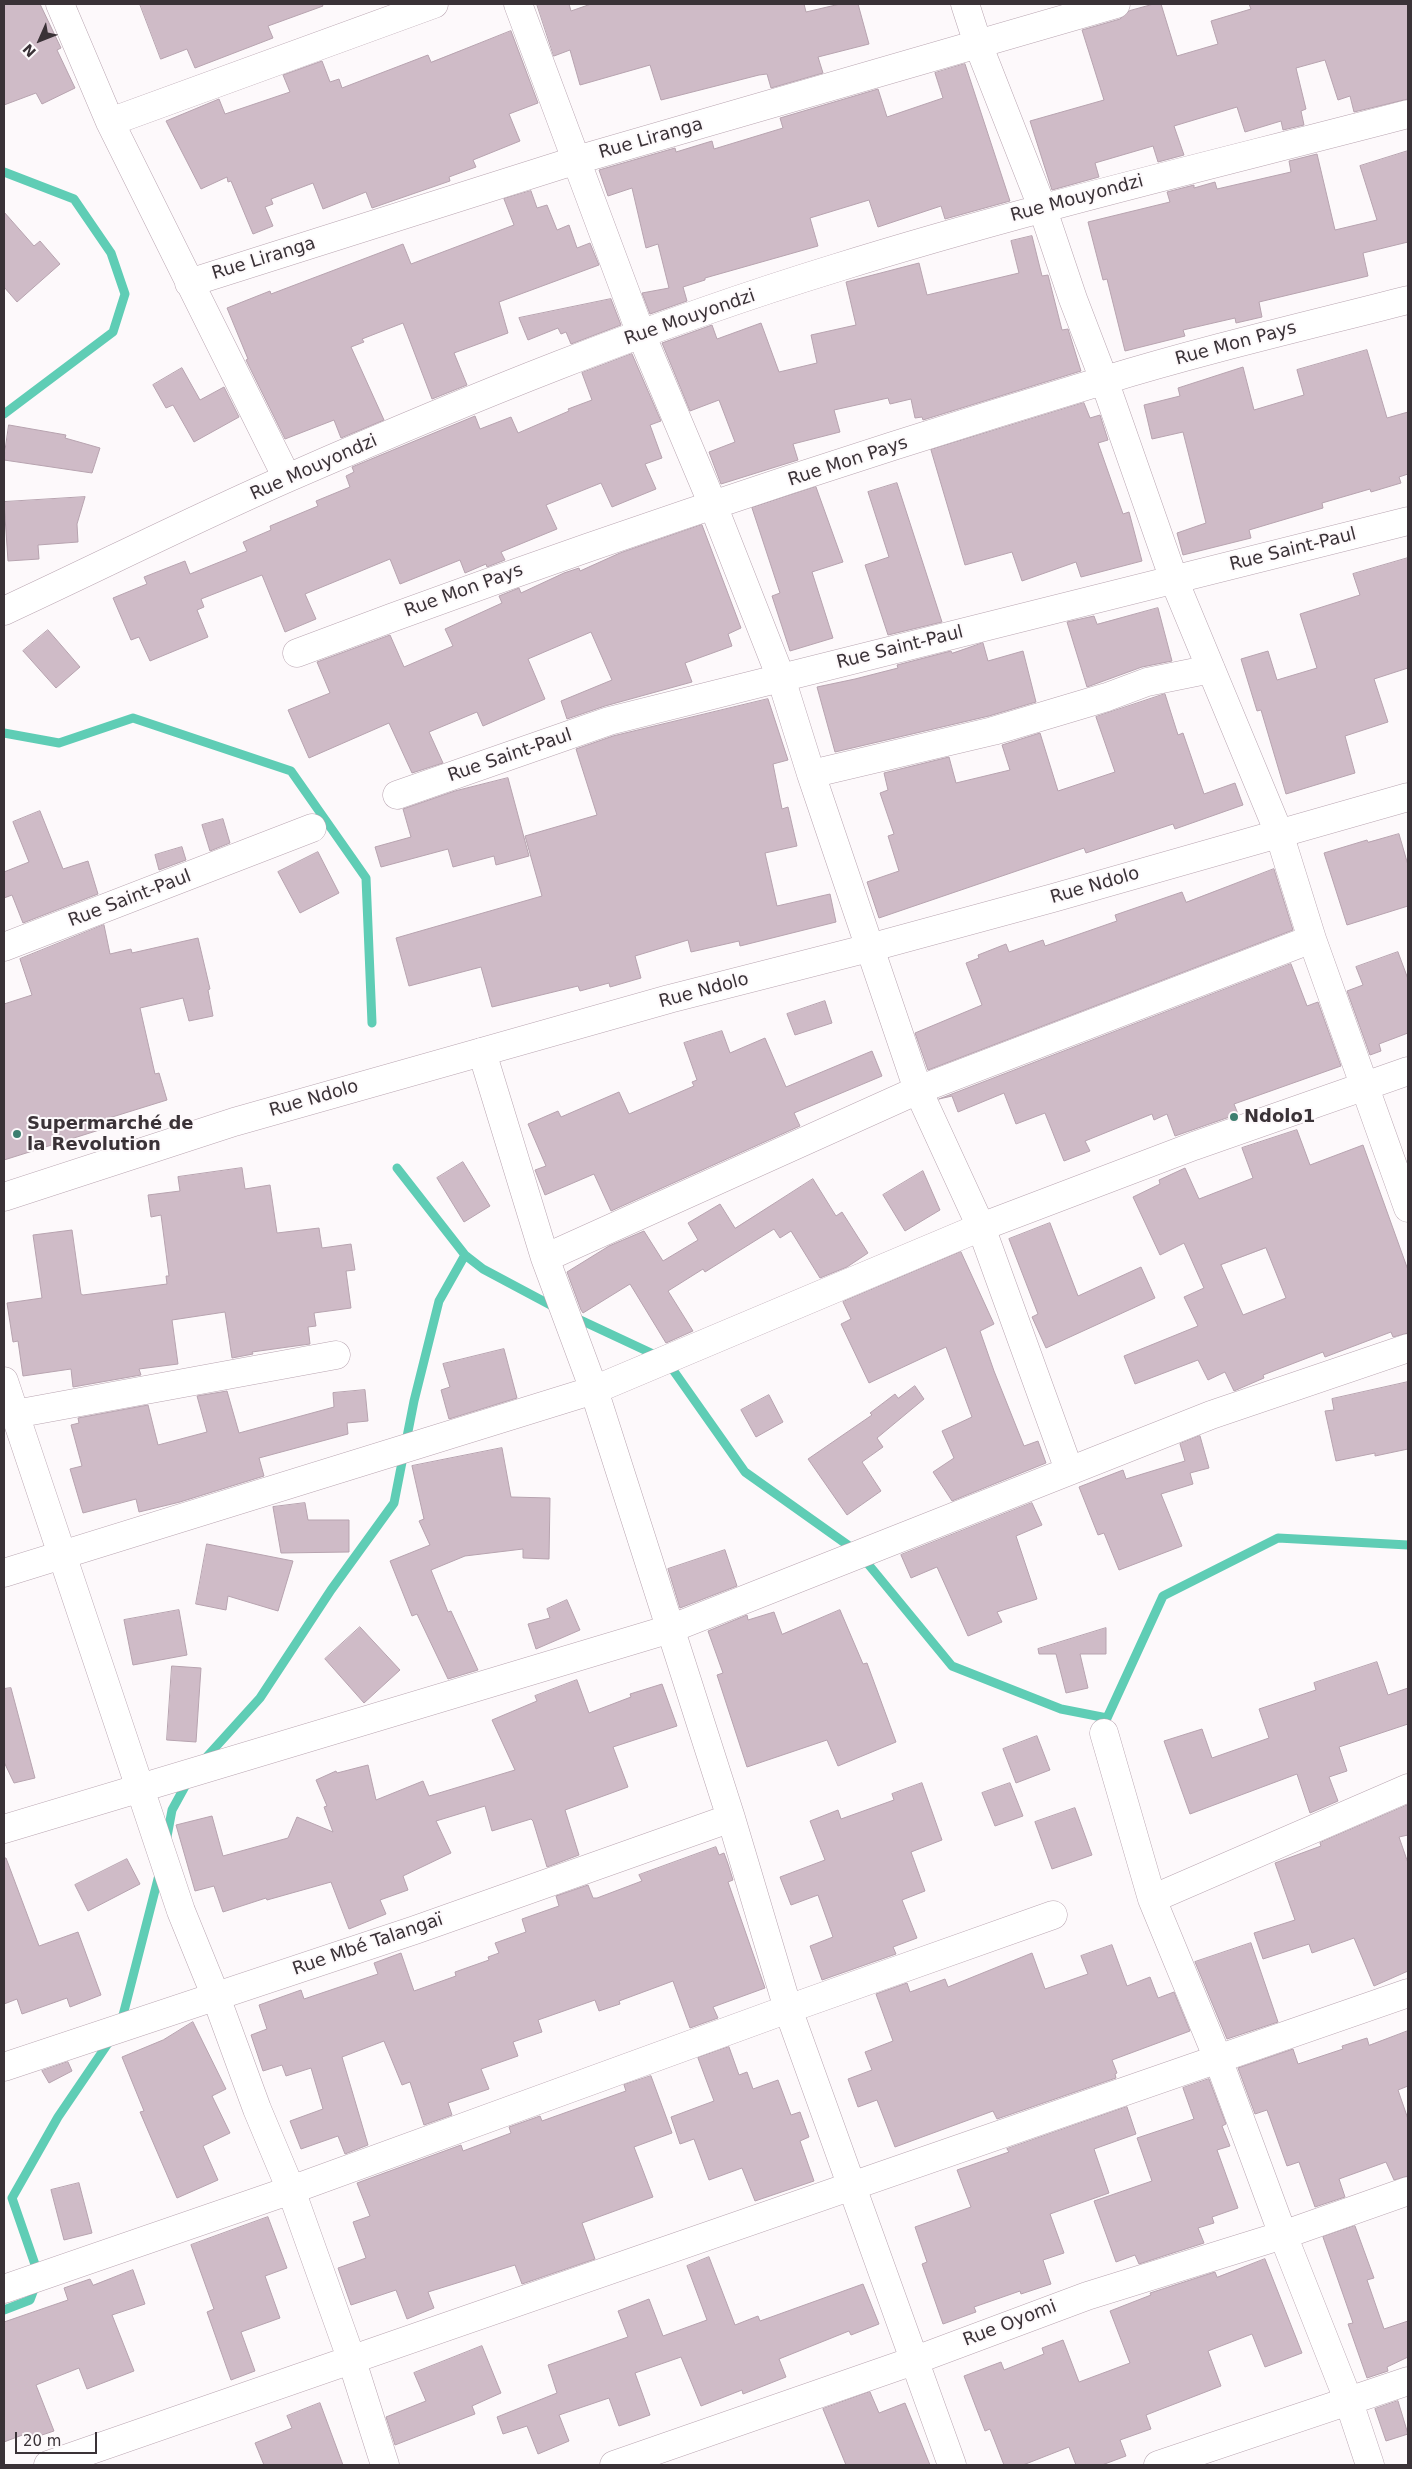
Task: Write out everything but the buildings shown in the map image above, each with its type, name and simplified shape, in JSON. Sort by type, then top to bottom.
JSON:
[{"type":"street","points":[[60,4],[110,122],[287,478]]},
{"type":"street","points":[[110,122],[434,4]]},
{"type":"street","points":[[518,4],[578,160],[641,334],[713,505],[781,678],[811,774],[918,1090],[981,1227],[1069,1470]]},
{"type":"street","points":[[965,4],[978,44],[1042,207],[1174,580],[1279,833],[1312,938],[1408,1208]]},
{"type":"street","name":"Rue Liranga","points":[[189,283],[578,160],[1116,4]]},
{"type":"street","name":"Rue Mouyondzi","points":[[4,611],[287,478],[467,402],[641,334],[834,268],[1042,207],[1408,114]]},
{"type":"street","name":"Rue Mon Pays","points":[[297,653],[486,582],[713,505],[1104,380],[1408,300]]},
{"type":"street","name":"Rue Saint-Paul","points":[[397,795],[609,721],[1408,521]]},
{"type":"street","points":[[811,774],[993,731],[1107,697],[1147,682],[1211,669]]},
{"type":"street","name":"Rue Ndolo","points":[[4,1197],[234,1122],[669,999],[869,948],[1408,797]]},
{"type":"street","name":"Rue Saint-Paul","points":[[4,947],[312,828]]},
{"type":"street","points":[[545,1258],[918,1090],[1312,938]]},
{"type":"street","points":[[482,1052],[545,1258],[594,1390],[731,1818],[788,2009],[853,2186],[913,2361],[952,2465]]},
{"type":"street","points":[[4,1573],[594,1390],[981,1227],[1364,1085],[1408,1071]]},
{"type":"street","points":[[4,1829],[670,1629],[1211,1415],[1408,1348]]},
{"type":"street","points":[[15,1414],[336,1355]]},
{"type":"street","points":[[4,1381],[181,1911],[216,1996],[257,2109],[291,2190],[352,2361],[385,2465]]},
{"type":"street","points":[[1104,1733],[1152,1899],[1218,2059],[1283,2235],[1349,2402],[1370,2465]]},
{"type":"street","points":[[1152,1899],[1408,1788]]},
{"type":"street","name":"Rue Mbé Talangaï","points":[[4,2066],[414,1930],[731,1818]]},
{"type":"street","points":[[4,2288],[291,2190],[788,2009],[1054,1915]]},
{"type":"street","points":[[48,2465],[1408,1993]]},
{"type":"street","name":"Rue Oyomi","points":[[614,2465],[913,2361],[1087,2296],[1283,2235],[1408,2191]]},
{"type":"street","points":[[1158,2465],[1408,2381]]},
{"type":"waterway","points":[[4,172],[74,199],[111,253],[125,294],[113,332],[4,414]]},
{"type":"waterway","points":[[4,733],[59,743],[133,718],[291,771],[366,878],[372,1023]]},
{"type":"waterway","points":[[397,1168],[465,1255],[483,1269],[558,1309]]},
{"type":"waterway","points":[[203,1761],[260,1698],[331,1590],[394,1503],[414,1401],[439,1301],[465,1255]]},
{"type":"waterway","points":[[574,1317],[666,1360],[745,1472],[859,1553],[952,1666],[1061,1709],[1107,1718],[1163,1596],[1278,1538],[1408,1545]]},
{"type":"waterway","points":[[166,1842],[172,1810],[189,1779]]},
{"type":"waterway","points":[[121,2023],[160,1871]]},
{"type":"waterway","points":[[4,2310],[30,2300],[39,2276],[12,2198],[58,2117],[111,2039]]},
{"type":"place","name":"Ndolo1","points":[[1234,1117]]},
{"type":"place","name":"Supermarché de la Revolution","points":[[17,1134]]}]
